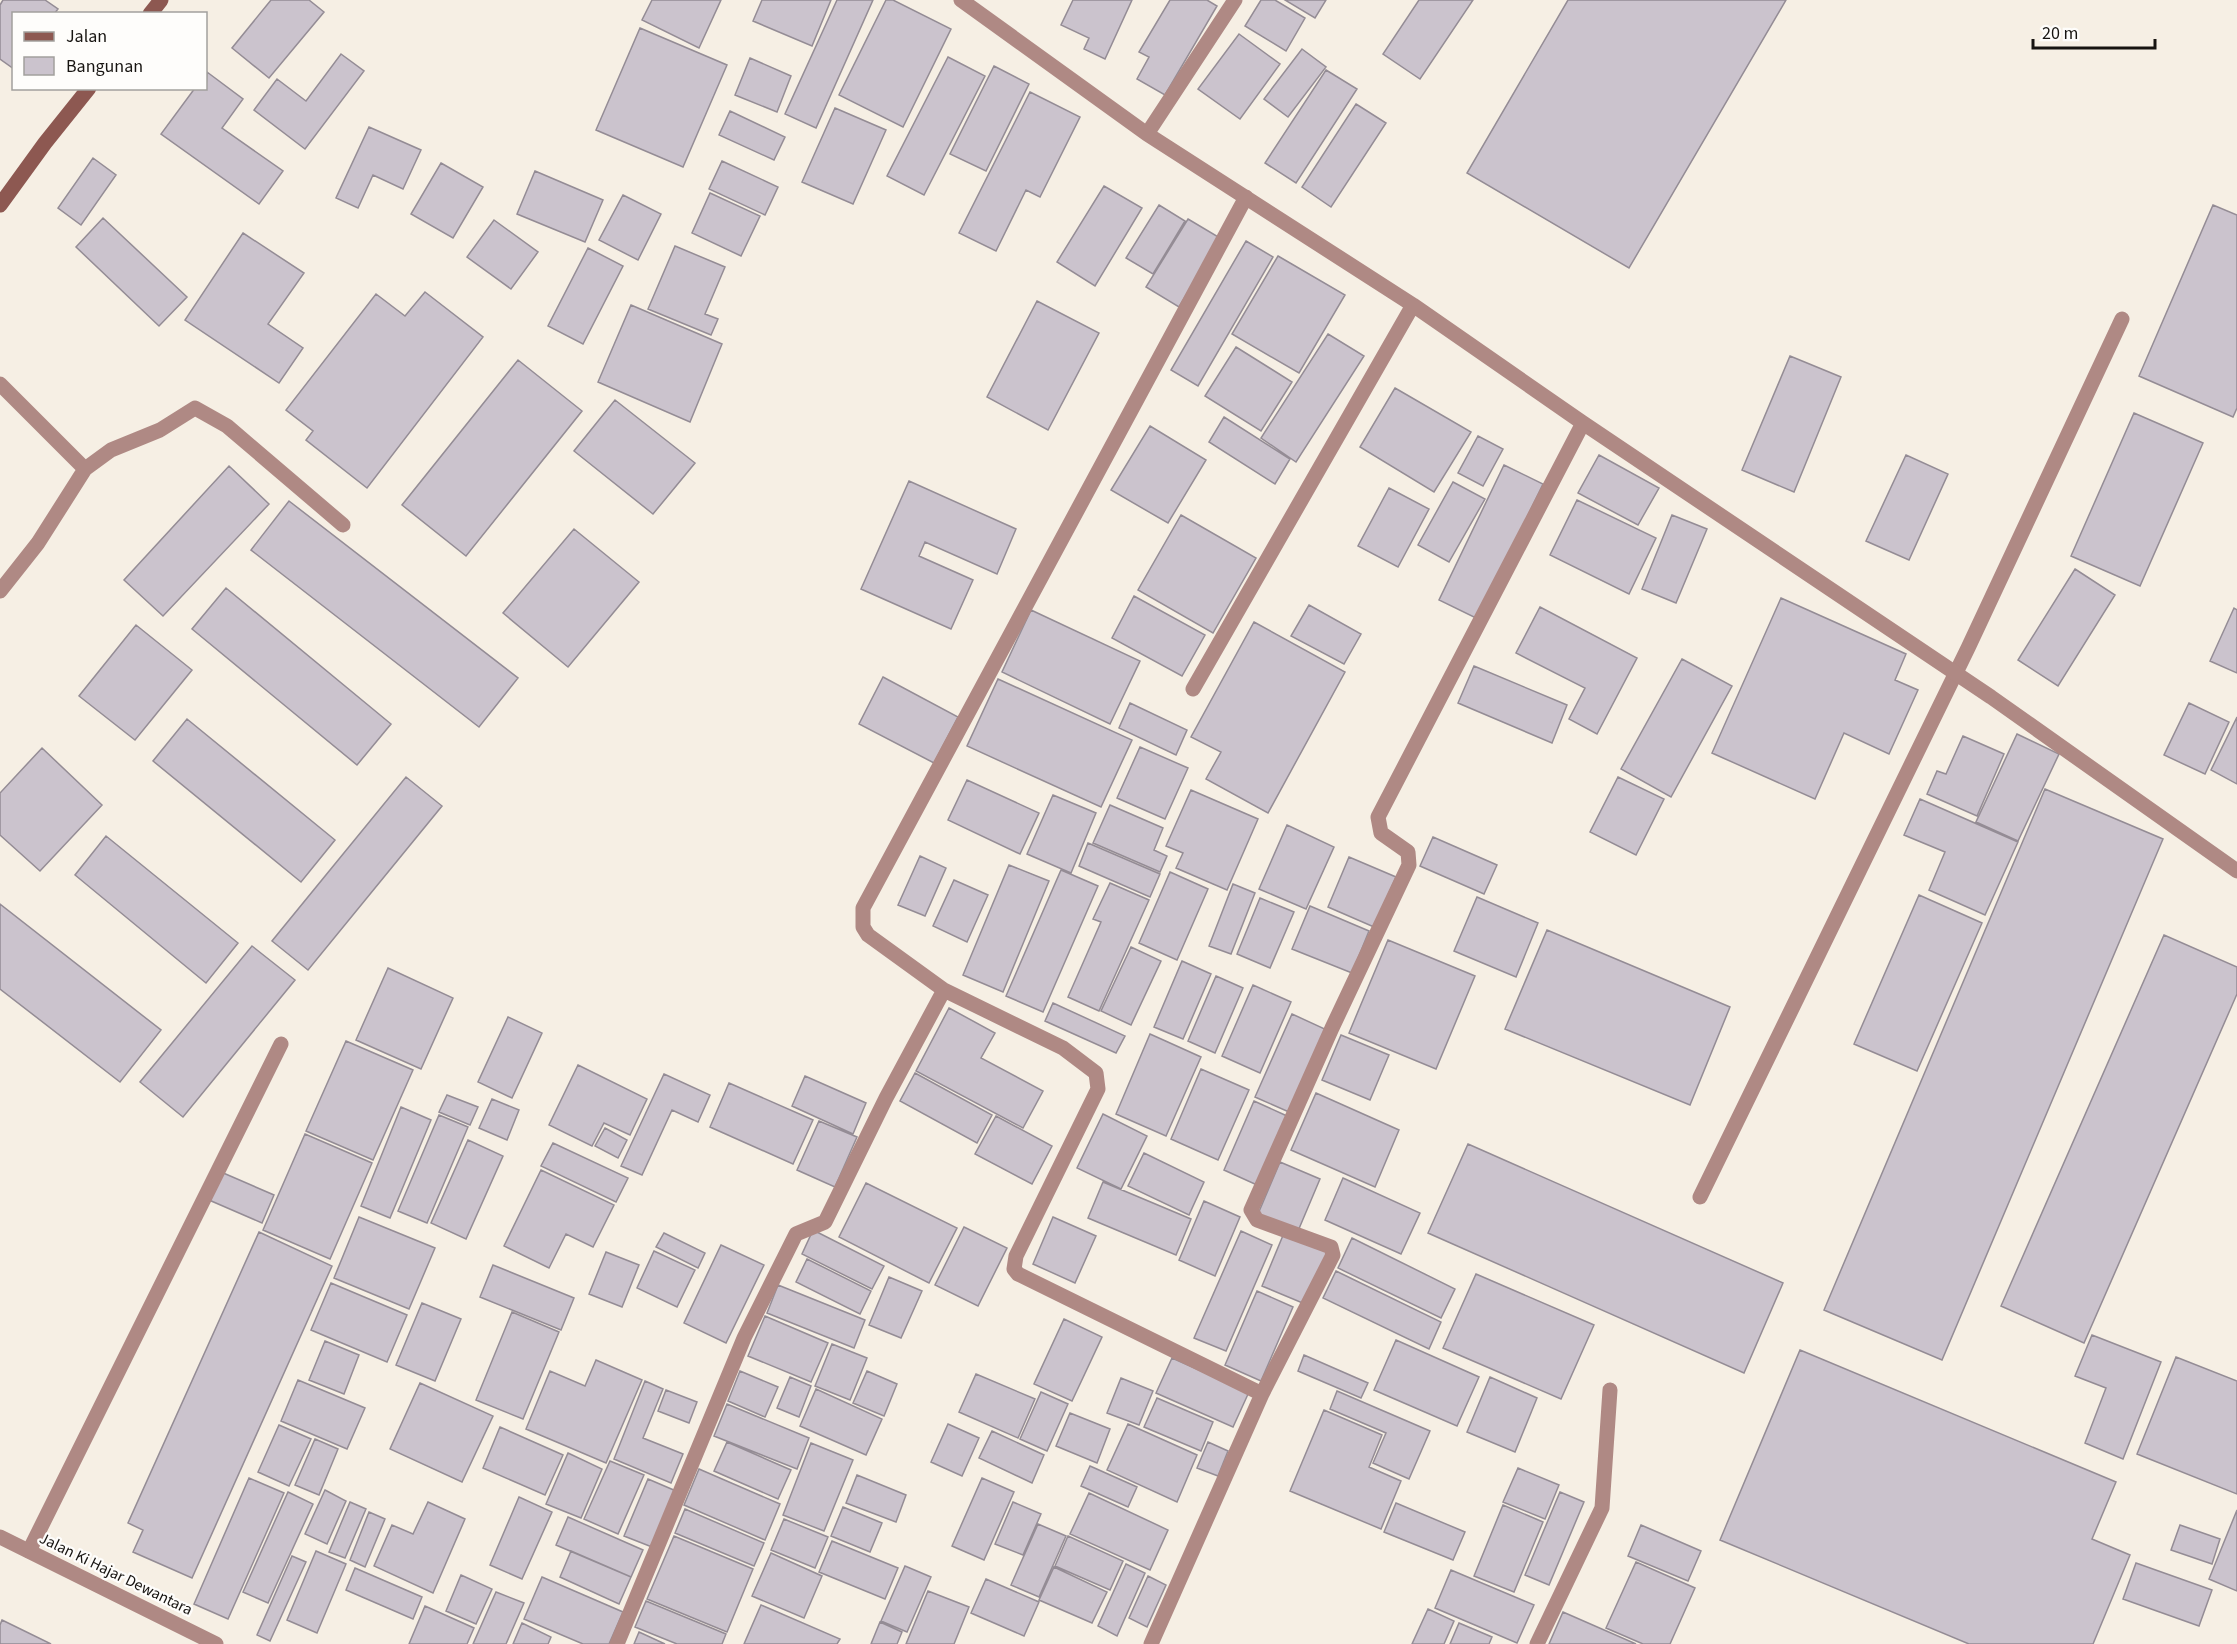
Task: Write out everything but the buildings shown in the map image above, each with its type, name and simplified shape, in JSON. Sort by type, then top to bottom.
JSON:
[{"type":"main road","points":[[152,12],[161,0]]},
{"type":"main road","points":[[0,205],[87,90]]},
{"type":"street","points":[[961,0],[1147,134],[1413,305],[1583,423],[1955,674],[2237,871]]},
{"type":"street","points":[[1147,134],[1235,0]]},
{"type":"street","points":[[1246,197],[863,909],[863,927],[868,935],[944,990],[1063,1048],[1096,1073],[1098,1089],[1016,1256],[1014,1269],[1018,1274],[1262,1394]]},
{"type":"street","points":[[1193,689],[1413,305]]},
{"type":"street","points":[[1700,1197],[1955,674],[2122,319]]},
{"type":"street","points":[[0,384],[85,469]]},
{"type":"street","points":[[0,591],[38,543],[85,469],[111,450],[160,430],[195,408],[226,426],[343,525]]},
{"type":"street","points":[[1151,1644],[1262,1394],[1333,1255],[1331,1247],[1257,1220],[1251,1210],[1332,1028],[1409,865],[1407,852],[1381,833],[1378,817],[1583,423]]},
{"type":"street","points":[[617,1644],[744,1338],[795,1234],[825,1222],[886,1098],[944,990]]},
{"type":"street","points":[[29,1551],[281,1044]]},
{"type":"street","points":[[1537,1644],[1602,1508],[1610,1390]]},
{"type":"street","name":"Jalan Ki Hajar Dewantara","points":[[0,1537],[216,1644]]}]
